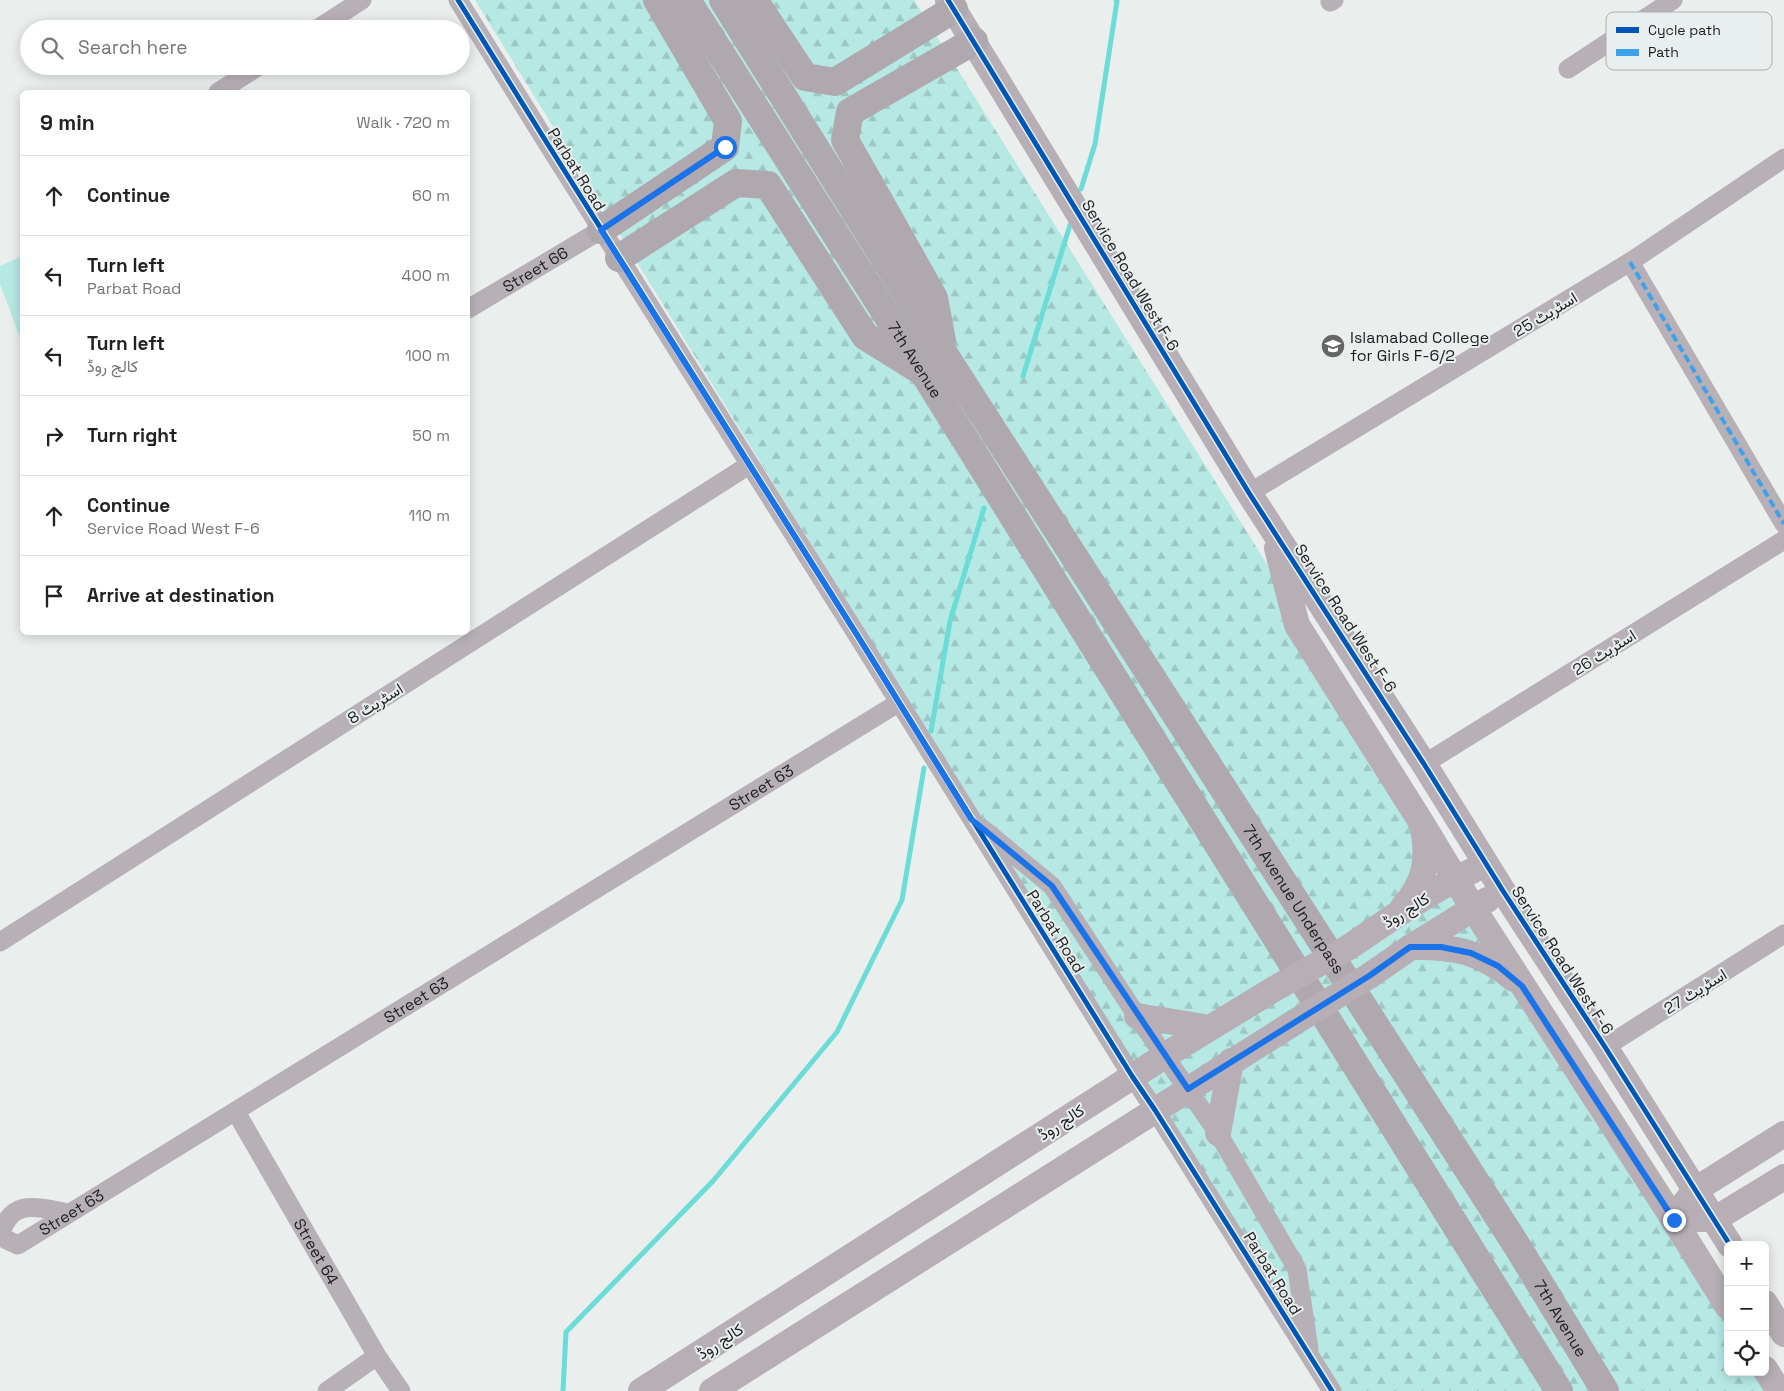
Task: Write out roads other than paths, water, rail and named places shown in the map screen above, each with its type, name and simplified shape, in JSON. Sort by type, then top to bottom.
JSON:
[{"type":"main road","points":[[601,230],[725,147],[728,121],[657,0]]},
{"type":"main road","name":"7th Avenue","points":[[687,0],[923,372],[1559,1391]]},
{"type":"main road","name":"7th Avenue","points":[[723,0],[946,358],[1168,703]]},
{"type":"main road","points":[[754,0],[805,77],[835,82],[951,4]]},
{"type":"main road","points":[[946,358],[934,298],[845,140],[850,112],[974,41]]},
{"type":"main road","points":[[619,258],[736,183],[768,185],[865,336],[923,372]]},
{"type":"main road","name":"7th Avenue Underpass","points":[[1168,703],[1517,1246]]},
{"type":"main road","name":"7th Avenue","points":[[1517,1246],[1605,1391]]},
{"type":"street","points":[[331,20],[362,0]]},
{"type":"street","name":"Parbat Road","points":[[458,0],[1132,1076],[1156,1110],[1332,1391]]},
{"type":"street","points":[[1655,12],[1673,0]]},
{"type":"street","name":"Service Road West F-6","points":[[951,4],[1249,492],[1424,764],[1503,891],[1606,1047],[1728,1241]]},
{"type":"street","points":[[1568,69],[1606,44]]},
{"type":"street","points":[[221,90],[245,75]]},
{"type":"street","name":"اسٹریٹ 25","points":[[1249,492],[1630,262],[1784,158]]},
{"type":"street","name":"Street 66","points":[[470,308],[601,230]]},
{"type":"street","points":[[1630,262],[1784,524]]},
{"type":"street","name":"اسٹریٹ 8","points":[[0,942],[750,465]]},
{"type":"street","name":"Service Road West F-6","points":[[1271,525],[1297,625],[1522,986],[1724,1301]]},
{"type":"street","name":"اسٹریٹ 26","points":[[1424,764],[1784,540]]},
{"type":"street","name":"Street 63","points":[[64,1212],[37,1208],[16,1210],[5,1220],[1,1233],[5,1239],[18,1245],[898,703]]},
{"type":"street","name":"Parbat Road","points":[[971,819],[1052,886],[1137,1016],[1218,1133],[1297,1269],[1311,1357]]},
{"type":"street","points":[[1396,915],[1414,896],[1424,873],[1427,847],[1421,822]]},
{"type":"street","name":"کالج روڈ","points":[[641,1391],[1132,1076],[1274,989],[1349,947],[1456,878],[1486,864]]},
{"type":"street","name":"کالج روڈ","points":[[712,1391],[1369,976],[1410,947],[1503,891]]},
{"type":"street","name":"اسٹریٹ 27","points":[[1606,1047],[1784,934]]},
{"type":"street","points":[[1410,947],[1441,947],[1471,953],[1498,966],[1522,986]]},
{"type":"street","points":[[1137,1016],[1210,1028]]},
{"type":"street","points":[[1218,1133],[1231,1062]]},
{"type":"street","name":"Street 64","points":[[236,1112],[378,1356],[401,1391]]},
{"type":"street","points":[[1674,1220],[1695,1190],[1784,1134]]},
{"type":"street","points":[[1674,1220],[1715,1219],[1784,1177]]},
{"type":"street","points":[[1769,1310],[1784,1334]]},
{"type":"street","points":[[327,1391],[378,1356]]},
{"type":"street","points":[[1769,1375],[1779,1391]]},
{"type":"waterway","points":[[1081,189],[1095,144],[1116,0]]},
{"type":"waterway","points":[[1023,376],[1070,225]]},
{"type":"waterway","points":[[931,731],[950,621],[984,508]]},
{"type":"waterway","points":[[563,1391],[566,1332],[713,1181],[837,1032],[902,900],[924,768]]},
{"type":"place","name":"Islamabad College for Girls F-6/2","points":[[1333,346]]}]
